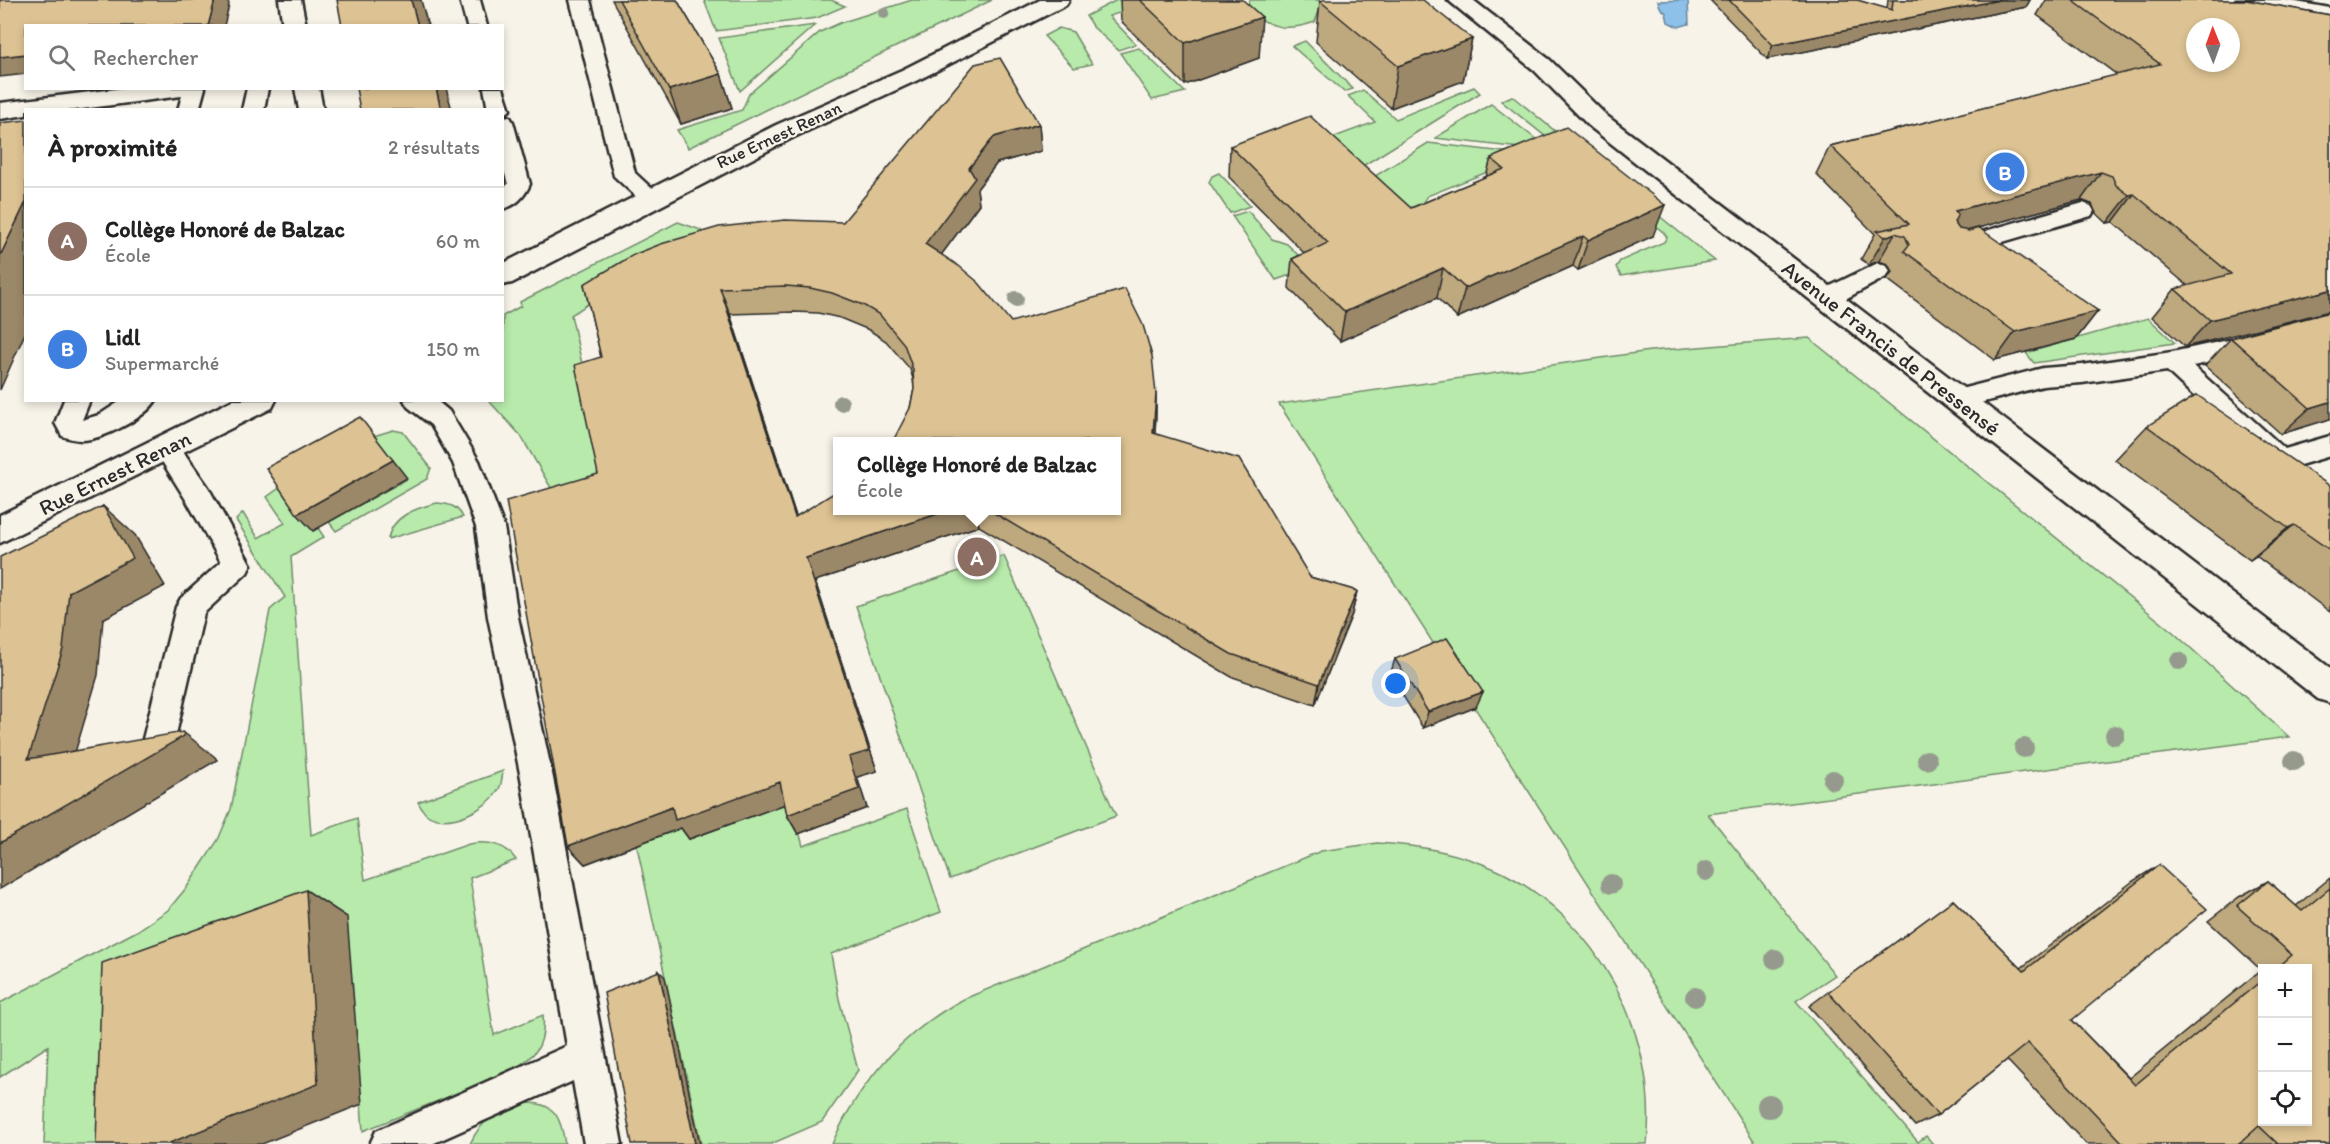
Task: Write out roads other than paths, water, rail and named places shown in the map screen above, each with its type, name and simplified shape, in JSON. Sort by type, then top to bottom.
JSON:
[{"type":"street","points":[[290,0],[295,24]]},
{"type":"street","name":"Rue Ernest Renan","points":[[504,275],[785,131],[912,74],[1058,0]]},
{"type":"street","name":"Avenue Francis de Pressensé","points":[[1459,0],[1542,65],[1598,121],[2330,688]]},
{"type":"street","points":[[2247,0],[2330,15]]},
{"type":"street","points":[[25,108],[173,90]]},
{"type":"street","points":[[307,90],[311,108]]},
{"type":"street","points":[[0,111],[24,108]]},
{"type":"street","name":"Rue Ernest Renan","points":[[0,530],[257,402]]},
{"type":"lane","points":[[470,0],[476,24]]},
{"type":"lane","points":[[580,0],[626,176],[651,198]]},
{"type":"lane","points":[[189,108],[194,90]]},
{"type":"lane","points":[[253,108],[258,90]]},
{"type":"lane","points":[[494,90],[499,108]]},
{"type":"lane","points":[[504,129],[519,184],[516,191],[504,200]]},
{"type":"lane","points":[[1950,249],[2083,211]]},
{"type":"lane","points":[[1975,242],[1999,263]]},
{"type":"lane","points":[[1827,298],[1878,272]]},
{"type":"lane","points":[[1958,399],[2043,377],[2082,374],[2172,361],[2233,348],[2330,321]]},
{"type":"lane","points":[[2172,361],[2280,461],[2330,446]]},
{"type":"lane","points":[[76,402],[68,423],[71,429],[80,432],[93,429],[140,402]]},
{"type":"lane","points":[[420,402],[440,418],[466,461],[490,527],[503,617],[537,778],[603,1144]]},
{"type":"lane","points":[[158,742],[191,607],[237,565],[198,495],[166,447]]},
{"type":"lane","points":[[389,1144],[587,1056]]},
{"type":"water","points":[[1688,0],[1689,24],[1678,27],[1668,22],[1666,13],[1658,1]]},
{"type":"place","name":"Lidl","points":[[2005,172]]},
{"type":"place","name":"Collège Honoré de Balzac","points":[[977,557]]}]
